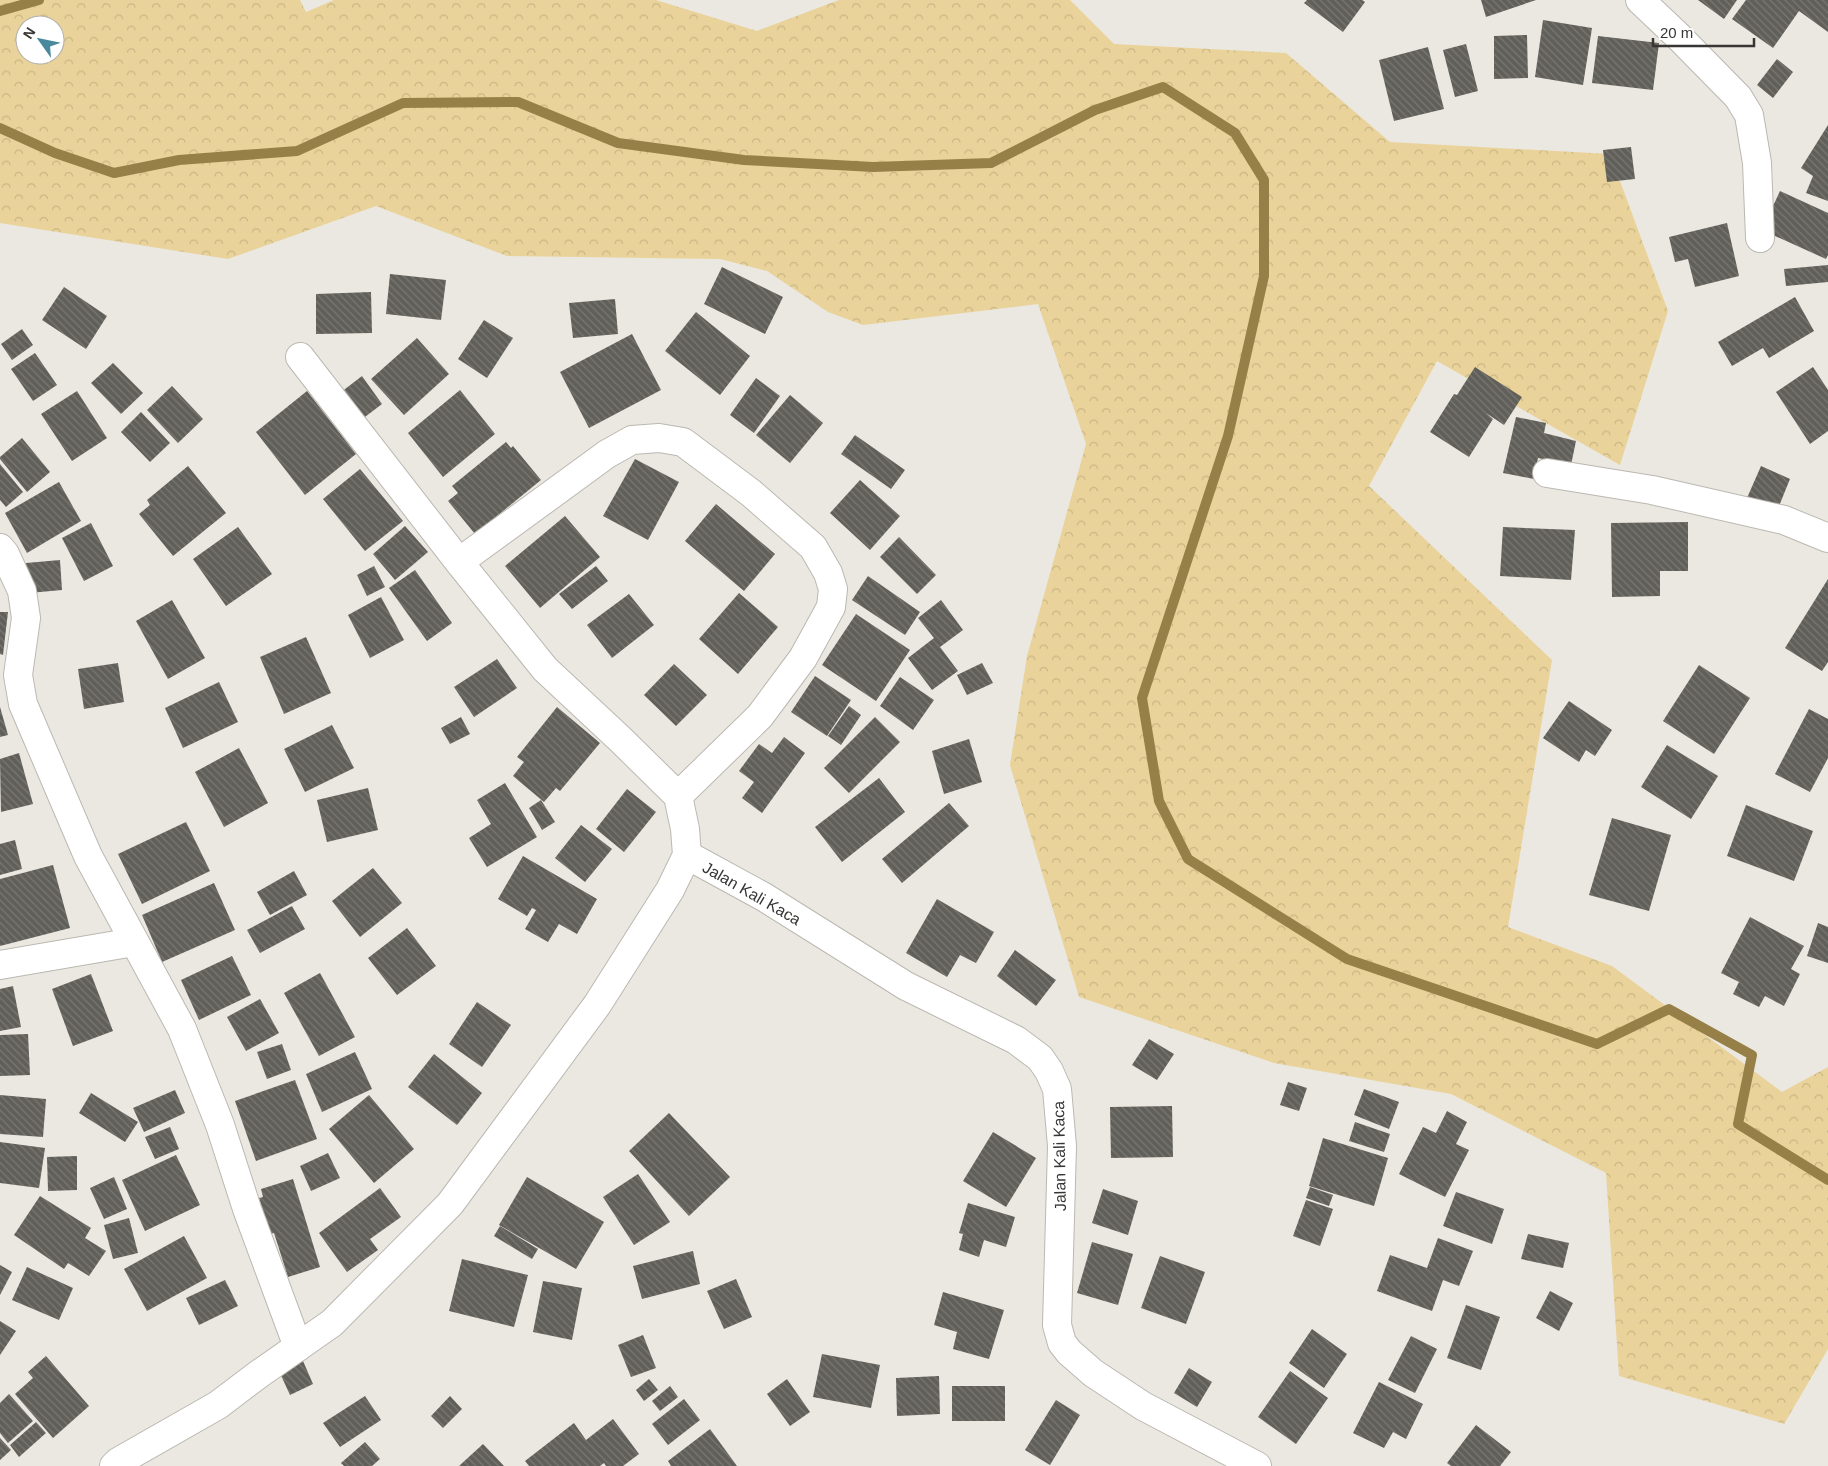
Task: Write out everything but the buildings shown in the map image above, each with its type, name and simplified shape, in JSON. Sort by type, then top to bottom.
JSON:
[{"type":"street","points":[[1640,0],[1738,96],[1749,115],[1758,163],[1760,238]]},
{"type":"street","points":[[114,1466],[218,1405],[332,1322],[450,1204],[597,1005],[670,890],[687,856],[685,829],[678,796],[545,669],[459,562],[300,357]]},
{"type":"street","points":[[459,562],[607,454],[632,440],[659,438],[683,442],[751,493],[813,547],[828,573],[833,589],[832,607],[803,658],[760,716],[678,796]]},
{"type":"street","points":[[1547,472],[1652,490],[1784,520],[1828,538]]},
{"type":"street","points":[[0,548],[5,554],[22,591],[26,618],[18,675],[23,704],[88,856],[182,1029],[220,1125],[247,1209],[286,1310],[298,1347]]},
{"type":"street","name":"Jalan Kali Kaca","points":[[687,856],[764,897],[906,986],[1016,1040],[1040,1058],[1049,1070],[1057,1089],[1060,1110],[1062,1146],[1056,1325],[1062,1343],[1078,1362],[1143,1406],[1257,1466]]},
{"type":"street","points":[[0,965],[134,942]]},
{"type":"green space","points":[[0,0],[300,0],[306,12],[334,0],[656,0],[757,31],[839,0],[1070,0],[1114,44],[1286,53],[1390,142],[1610,154],[1668,311],[1620,465],[1437,361],[1369,486],[1552,660],[1508,927],[1612,966],[1782,1092],[1828,1067],[1828,1349],[1784,1424],[1619,1376],[1606,1173],[1451,1094],[1274,1063],[1079,997],[1010,765],[1027,656],[1086,444],[1038,304],[863,325],[828,312],[767,271],[720,259],[507,256],[376,206],[228,259],[0,223]]},
{"type":"waterway","points":[[0,11],[39,0]]},
{"type":"waterway","points":[[0,128],[55,153],[114,173],[179,160],[297,151],[403,103],[518,102],[618,143],[744,160],[873,167],[991,163],[1095,110],[1163,87],[1235,133],[1264,180],[1264,276],[1228,436],[1142,698],[1159,801],[1188,859],[1347,959],[1597,1044],[1669,1009],[1752,1055],[1738,1124],[1828,1180]]}]
